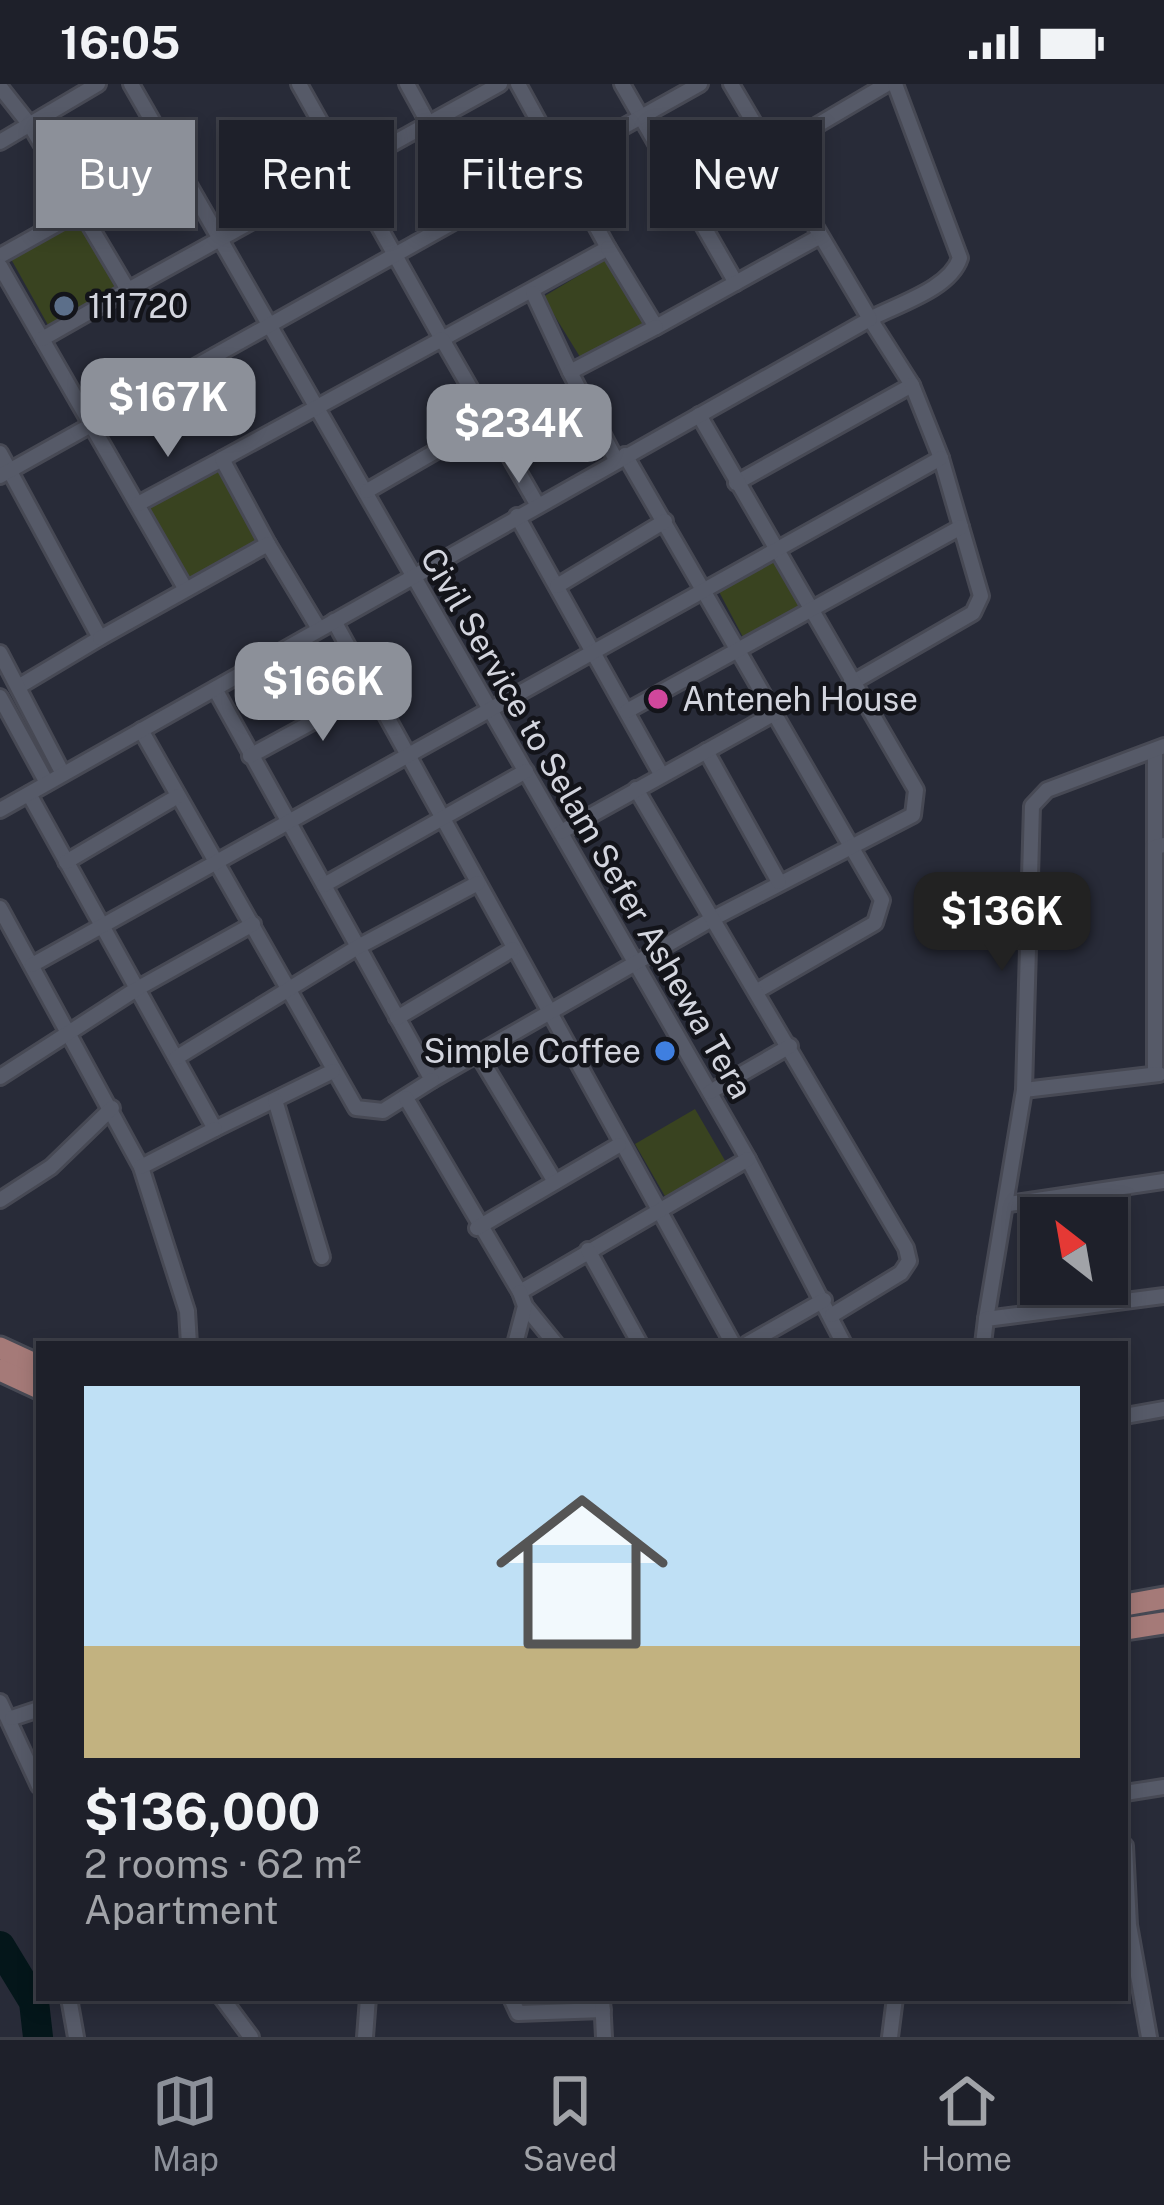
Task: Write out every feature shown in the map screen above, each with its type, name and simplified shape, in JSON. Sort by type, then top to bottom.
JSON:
[{"type":"main road","points":[[0,1348],[36,1365]]},
{"type":"main road","points":[[0,1370],[36,1387]]},
{"type":"main road","points":[[1128,1604],[1164,1598]]},
{"type":"main road","points":[[1128,1629],[1164,1623]]},
{"type":"street","points":[[0,142],[98,84]]},
{"type":"street","name":"Civil Service to Selam Sefer Ashewa Tera","points":[[131,84],[748,1159],[843,1341]]},
{"type":"street","points":[[299,84],[320,120]]},
{"type":"street","points":[[407,84],[427,120]]},
{"type":"street","points":[[440,120],[500,84]]},
{"type":"street","points":[[518,84],[538,120]]},
{"type":"street","points":[[622,84],[736,283]]},
{"type":"street","points":[[626,126],[700,84]]},
{"type":"street","points":[[731,84],[751,120]]},
{"type":"street","points":[[0,810],[956,272],[960,258],[891,84],[822,123]]},
{"type":"street","points":[[0,87],[36,135]]},
{"type":"street","points":[[0,256],[50,228]]},
{"type":"street","points":[[92,228],[128,290]]},
{"type":"street","points":[[42,339],[239,228]]},
{"type":"street","points":[[382,228],[537,504]]},
{"type":"street","points":[[5,473],[441,228]]},
{"type":"street","points":[[597,228],[656,327]]},
{"type":"street","points":[[811,228],[912,385],[940,458],[981,596],[974,613],[850,684]]},
{"type":"street","points":[[570,372],[817,238]]},
{"type":"street","points":[[138,505],[608,248]]},
{"type":"street","points":[[0,266],[185,588]]},
{"type":"street","points":[[533,293],[570,372],[665,521],[856,848],[882,901],[875,923],[757,991]]},
{"type":"street","points":[[736,483],[912,385]]},
{"type":"street","points":[[141,730],[332,1071],[356,1108],[371,1114],[779,882],[856,848],[913,814],[916,790],[850,684],[699,415]]},
{"type":"street","points":[[367,491],[488,421]]},
{"type":"street","points":[[0,453],[5,473],[100,638]]},
{"type":"street","points":[[32,965],[219,865],[772,548],[940,458]]},
{"type":"street","points":[[222,459],[319,629]]},
{"type":"street","points":[[517,516],[661,774]]},
{"type":"street","points":[[557,586],[665,521]]},
{"type":"street","points":[[627,711],[961,527]]},
{"type":"street","points":[[18,687],[268,544]]},
{"type":"street","points":[[334,621],[546,1014],[731,1341]]},
{"type":"street","points":[[0,653],[63,774]]},
{"type":"street","points":[[215,689],[432,1080]]},
{"type":"street","points":[[250,756],[373,689]]},
{"type":"street","points":[[0,697],[46,783]]},
{"type":"street","points":[[561,832],[775,713]]},
{"type":"street","points":[[983,1341],[1024,1090],[1032,806],[1047,790],[1160,748],[1160,1074],[1024,1090]]},
{"type":"street","points":[[706,751],[779,882]]},
{"type":"street","points":[[324,885],[526,771]]},
{"type":"street","points":[[636,789],[906,1248],[909,1261],[901,1273],[832,1315]]},
{"type":"street","points":[[28,794],[215,1130]]},
{"type":"street","points":[[66,862],[178,796]]},
{"type":"street","points":[[176,1058],[356,948],[478,883]]},
{"type":"street","points":[[0,908],[141,1167],[187,1311],[189,1341]]},
{"type":"street","points":[[0,1077],[135,990],[253,924]]},
{"type":"street","points":[[397,1018],[513,949]]},
{"type":"street","points":[[710,1092],[790,1046]]},
{"type":"street","points":[[478,1054],[555,1182]]},
{"type":"street","points":[[141,1167],[332,1071]]},
{"type":"street","points":[[406,1098],[477,1228],[553,1341]]},
{"type":"street","points":[[275,1100],[322,1257]]},
{"type":"street","points":[[0,1199],[51,1166],[112,1108]]},
{"type":"street","points":[[477,1228],[619,1144]]},
{"type":"street","points":[[516,1341],[523,1299],[588,1250],[748,1159]]},
{"type":"street","points":[[1009,1204],[1164,1181]]},
{"type":"street","points":[[588,1250],[638,1341]]},
{"type":"street","points":[[986,1319],[1164,1296]]},
{"type":"street","points":[[752,1341],[824,1300]]},
{"type":"street","points":[[1128,1415],[1164,1409]]},
{"type":"street","points":[[0,1702],[36,1779]]},
{"type":"street","points":[[11,1718],[36,1710]]},
{"type":"street","points":[[1128,1793],[1164,1787]]},
{"type":"street","points":[[1128,1930],[1149,2037]]},
{"type":"street","points":[[70,2001],[76,2037]]},
{"type":"street","points":[[224,2001],[251,2037]]},
{"type":"street","points":[[365,2037],[368,2001]]},
{"type":"street","points":[[512,2001],[518,2013],[603,2004],[604,2037]]},
{"type":"street","points":[[890,2037],[896,2001]]},
{"type":"green space","points":[[66,228],[82,228],[115,287],[48,325],[11,259]]},
{"type":"green space","points":[[608,258],[646,326],[585,365],[543,297]]},
{"type":"green space","points":[[226,460],[270,536],[190,578],[147,503]]},
{"type":"green space","points":[[771,552],[805,608],[745,641],[716,586]]},
{"type":"green space","points":[[695,1109],[727,1164],[666,1198],[635,1144]]},
{"type":"waterway","points":[[0,1946],[34,2002],[38,2037]]},
{"type":"place","name":"111720","points":[[64,306]]},
{"type":"place","name":"Anteneh House","points":[[658,699]]},
{"type":"place","name":"Simple Coffee","points":[[665,1051]]}]
